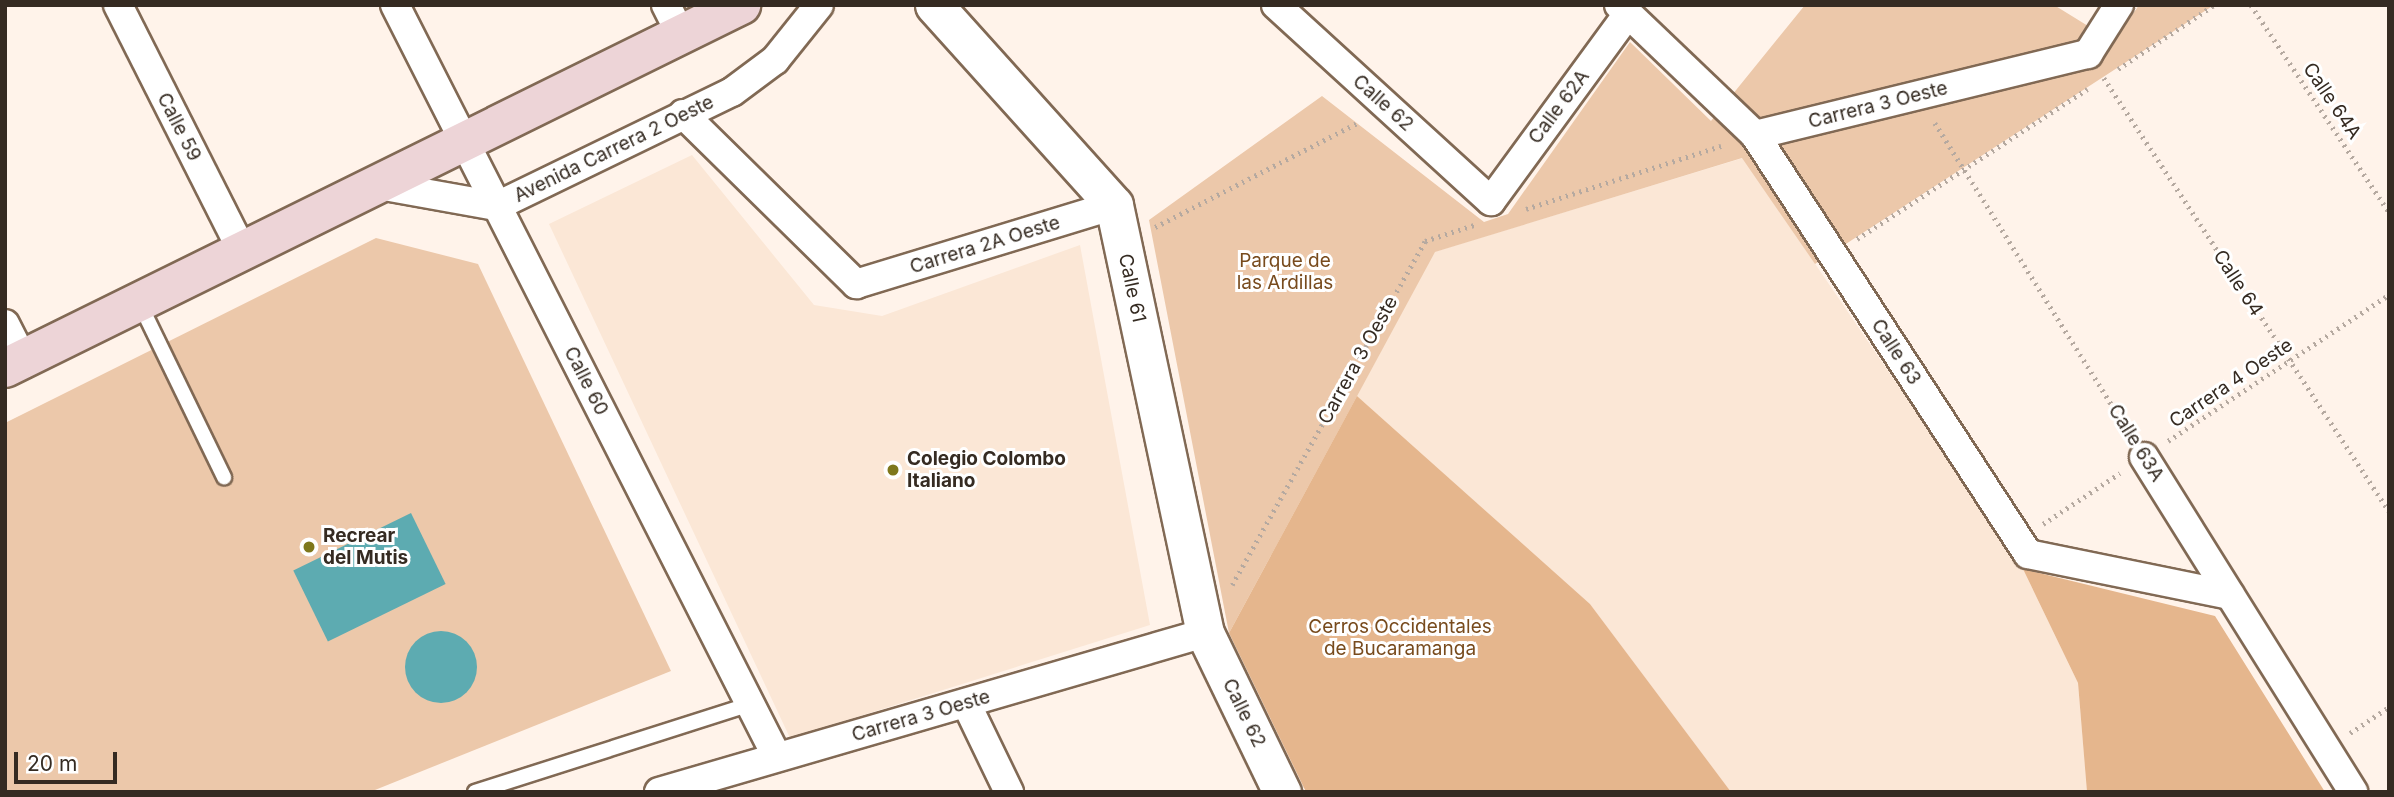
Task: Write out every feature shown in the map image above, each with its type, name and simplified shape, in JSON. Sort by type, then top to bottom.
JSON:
[{"type":"main road","points":[[14,364],[241,248],[463,140],[673,20],[741,5]]},
{"type":"street","name":"Calle 59","points":[[118,5],[241,248]]},
{"type":"street","name":"Calle 60","points":[[395,5],[777,757]]},
{"type":"street","name":"Avenida Carrera 2 Oeste","points":[[373,184],[496,206],[732,92],[775,60],[819,5]]},
{"type":"street","name":"Calle 61","points":[[934,5],[1114,205],[1205,633]]},
{"type":"street","name":"Calle 62","points":[[1276,5],[1388,108],[1488,212]]},
{"type":"street","name":"Calle 63","points":[[1623,9],[1755,135],[2028,554],[2230,595]]},
{"type":"street","name":"Calle 62A","points":[[1488,212],[1623,9]]},
{"type":"street","points":[[2088,54],[2108,9]]},
{"type":"street","name":"Carrera 3 Oeste","points":[[1755,135],[2088,54]]},
{"type":"street","name":"Carrera 2A Oeste","points":[[683,114],[856,284],[1114,205]]},
{"type":"street","points":[[5,324],[14,364]]},
{"type":"street","name":"Calle 63A","points":[[2144,457],[2353,792]]},
{"type":"street","name":"Calle 62","points":[[1205,633],[1282,792]]},
{"type":"street","name":"Carrera 3 Oeste","points":[[659,792],[733,782],[777,757],[1205,633]]},
{"type":"street","points":[[966,703],[1009,792]]},
{"type":"lane","points":[[138,301],[224,477]]},
{"type":"lane","points":[[475,792],[750,704]]},
{"type":"path","points":[[1833,255],[2214,5]]},
{"type":"path","name":"Calle 64A","points":[[2251,5],[2389,212]]},
{"type":"path","name":"Calle 64","points":[[2088,54],[2389,512]]},
{"type":"path","name":"Calle 63A","points":[[1917,96],[1965,168],[2144,457]]},
{"type":"path","points":[[1123,243],[1388,108]]},
{"type":"path","points":[[1521,210],[1755,135]]},
{"type":"path","name":"Carrera 3 Oeste","points":[[1205,633],[1425,241],[1488,212]]},
{"type":"path","name":"Carrera 4 Oeste","points":[[2019,540],[2389,295]]},
{"type":"path","points":[[2326,750],[2389,707]]},
{"type":"shaded area","name":"Colegio Colombo Italiano","points":[[692,155],[814,305],[882,316],[1080,245],[1150,625],[790,738],[549,224]]},
{"type":"shaded area","points":[[1743,158],[2023,569],[2078,683],[2087,792],[1731,792],[1590,604],[1357,396],[1434,252]]},
{"type":"green space","name":"Parque de las Ardillas","points":[[1805,5],[2054,5],[2114,42],[2139,5],[2214,5],[1815,264],[1742,158],[1435,252],[1229,633],[1149,220],[1322,96],[1484,222],[1508,214],[1630,42],[1711,121]]},
{"type":"green space","name":"Recrear del Mutis","points":[[376,238],[478,264],[671,671],[370,792],[5,792],[5,423]]},
{"type":"green space","name":"Cerros Occidentales de Bucaramanga","points":[[1357,396],[1590,604],[1731,792],[1306,792],[1229,633]]},
{"type":"green space","points":[[2023,569],[2215,616],[2325,792],[2087,792],[2078,683]]},
{"type":"water","points":[[411,513],[446,584],[328,641],[293,570]]},
{"type":"water","points":[[448,631],[467,641],[475,653],[475,681],[467,693],[455,701],[434,703],[415,693],[407,681],[405,660],[415,641],[427,633]]},
{"type":"place","name":"Colegio Colombo Italiano","points":[[893,470]]},
{"type":"place","name":"Recrear del Mutis","points":[[309,547]]}]
